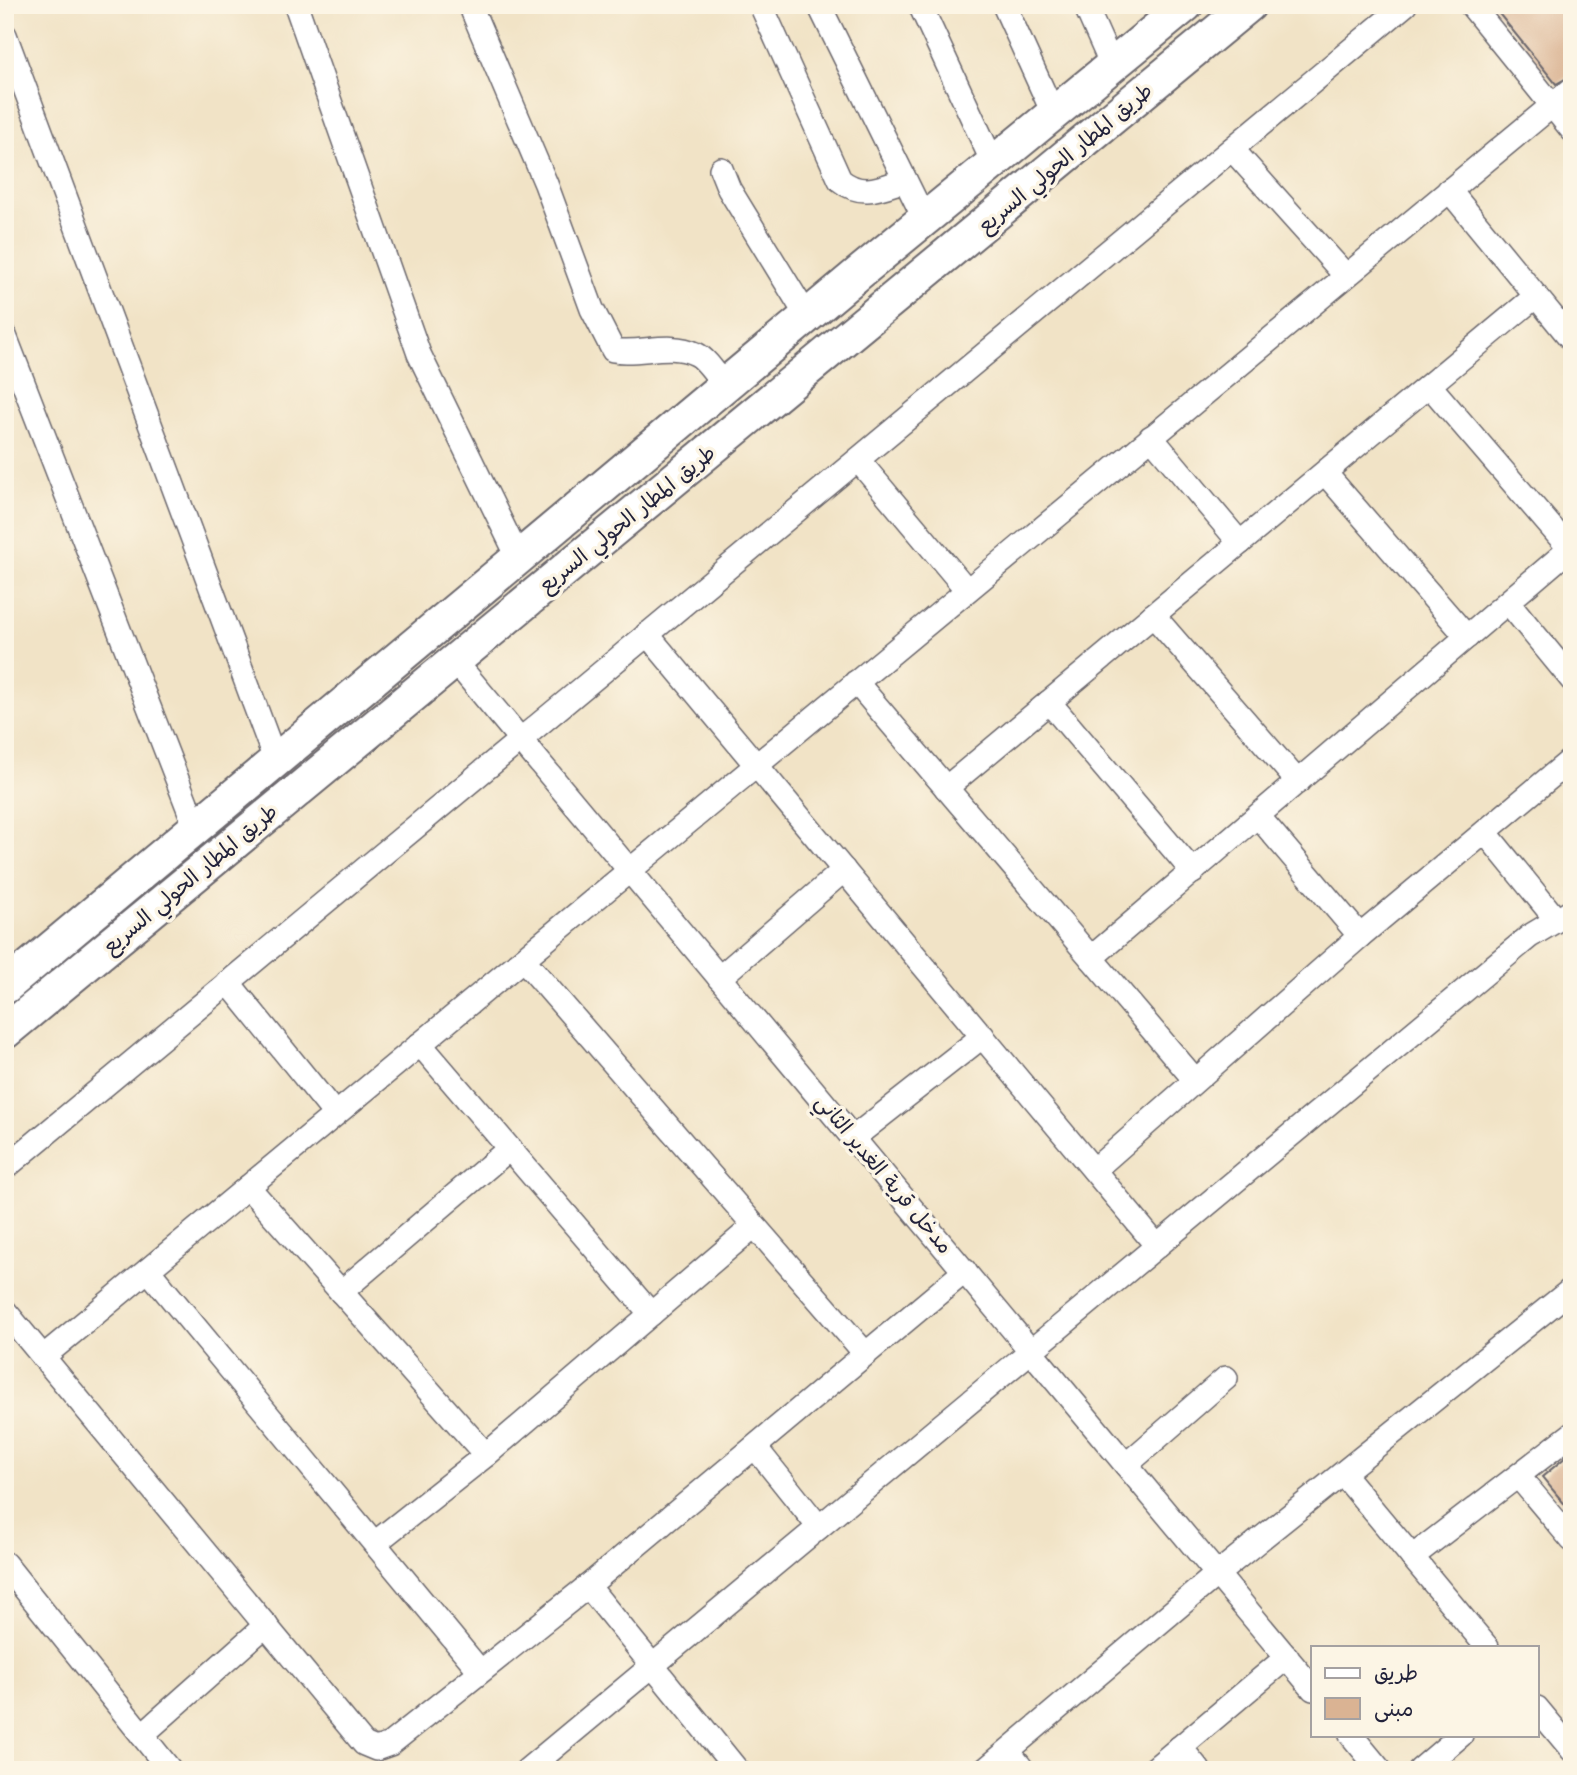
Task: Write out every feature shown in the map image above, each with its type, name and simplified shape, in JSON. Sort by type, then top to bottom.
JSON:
[{"type":"highway","name":"طريق المطار الحولي السريع","points":[[5,1032],[1249,5]]},
{"type":"highway","name":"طريق المطار الحولي السريع","points":[[5,987],[726,387],[859,273],[926,222],[1113,68],[1181,7]]},
{"type":"highway","points":[[859,273],[867,294],[885,307]]},
{"type":"highway","points":[[800,324],[817,364]]},
{"type":"street","points":[[296,5],[419,354],[519,559]]},
{"type":"street","points":[[470,5],[546,184],[592,309],[613,350],[632,353],[662,347],[697,354],[726,387]]},
{"type":"street","points":[[761,5],[840,180],[851,190],[864,192],[905,180]]},
{"type":"street","points":[[819,5],[926,222]]},
{"type":"street","points":[[920,5],[994,165]]},
{"type":"street","points":[[1004,5],[1054,115]]},
{"type":"street","points":[[1085,5],[1113,68]]},
{"type":"street","points":[[5,1168],[1405,5]]},
{"type":"street","points":[[1471,5],[1572,131]]},
{"type":"street","points":[[5,36],[276,762]]},
{"type":"street","points":[[43,1357],[1572,89]]},
{"type":"street","points":[[1232,149],[1346,276]]},
{"type":"street","points":[[721,169],[800,324]]},
{"type":"street","points":[[1449,190],[1572,340]]},
{"type":"street","points":[[946,788],[1536,296]]},
{"type":"street","points":[[5,336],[196,828]]},
{"type":"street","points":[[1091,958],[1571,548],[1430,386]]},
{"type":"street","points":[[1152,437],[1240,543]]},
{"type":"street","points":[[858,460],[967,590]]},
{"type":"street","points":[[1325,473],[1467,637]]},
{"type":"street","points":[[1508,601],[1572,680]]},
{"type":"street","points":[[1153,615],[1298,782]]},
{"type":"street","points":[[648,634],[1157,1246]]},
{"type":"street","name":"مدخل قرية الغدير الثاني","points":[[454,660],[1311,1687]]},
{"type":"street","points":[[856,682],[1195,1080]]},
{"type":"street","points":[[1049,702],[1193,872]]},
{"type":"street","points":[[1094,1170],[1360,936],[1572,760]]},
{"type":"street","points":[[1258,816],[1360,936]]},
{"type":"street","points":[[527,1770],[1157,1246],[1563,915],[1485,832]]},
{"type":"street","points":[[719,978],[844,870]]},
{"type":"street","points":[[523,959],[864,1352]]},
{"type":"street","points":[[228,982],[335,1114]]},
{"type":"street","points":[[853,1138],[983,1036]]},
{"type":"street","points":[[420,1044],[651,1314]]},
{"type":"street","points":[[341,1292],[509,1149]]},
{"type":"street","points":[[248,1187],[486,1455]]},
{"type":"street","points":[[375,1543],[486,1455],[754,1226]]},
{"type":"street","points":[[148,1270],[480,1671]]},
{"type":"street","points":[[5,1311],[14,1339],[43,1357],[364,1744],[376,1748],[390,1744],[588,1586],[864,1352],[965,1271]]},
{"type":"street","points":[[985,1770],[1217,1574],[1572,1289]]},
{"type":"street","points":[[1126,1465],[1226,1378]]},
{"type":"street","points":[[1412,1557],[1572,1434]]},
{"type":"street","points":[[755,1447],[819,1527]]},
{"type":"street","points":[[1343,1474],[1486,1646]]},
{"type":"street","points":[[1519,1477],[1572,1540]]},
{"type":"street","points":[[5,1564],[170,1770]]},
{"type":"street","points":[[588,1586],[737,1770]]},
{"type":"street","points":[[142,1735],[266,1625]]},
{"type":"street","points":[[1153,1770],[1287,1657]]},
{"type":"street","points":[[1538,1708],[1572,1750]]},
{"type":"street","points":[[1352,1736],[1380,1770]]},
{"type":"street","points":[[1420,1770],[1460,1736]]},
{"type":"street","points":[[1180,1747],[1199,1770]]},
{"type":"street","points":[[1008,1751],[1023,1770]]},
{"type":"building","points":[[1492,5],[1572,5],[1572,75],[1556,84]]},
{"type":"building","points":[[1572,1452],[1572,1513],[1542,1477]]}]
